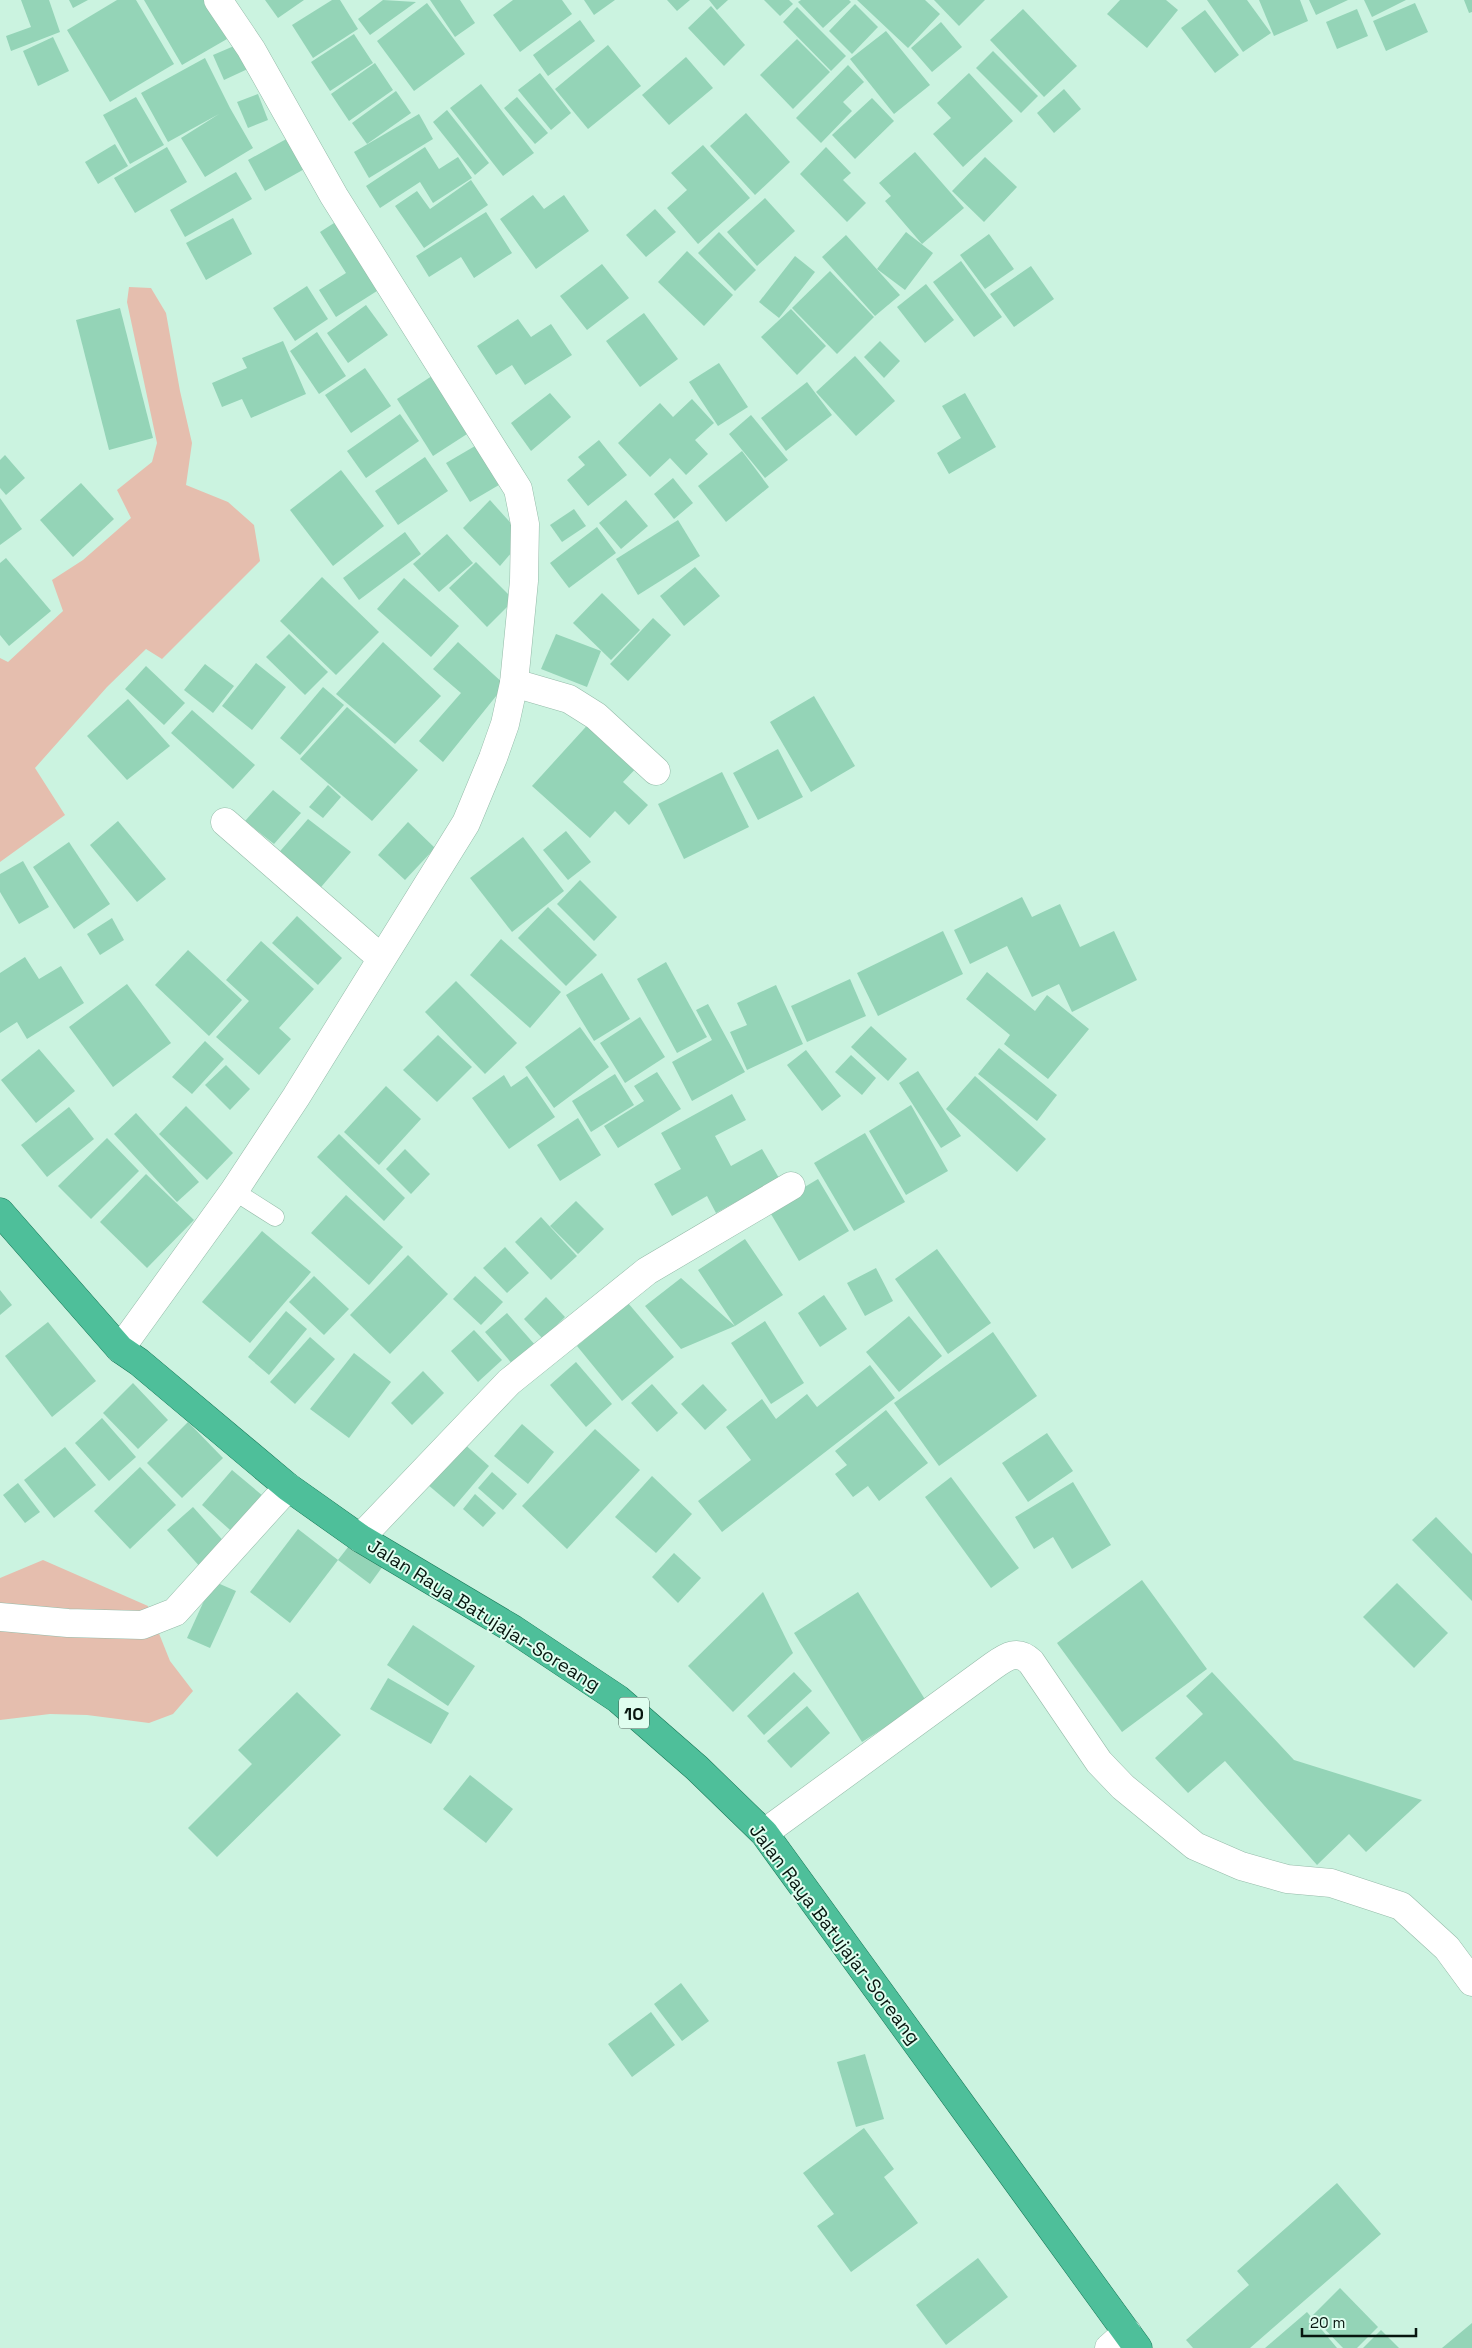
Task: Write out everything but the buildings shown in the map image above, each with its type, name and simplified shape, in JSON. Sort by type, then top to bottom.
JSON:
[{"type":"highway","name":"Jalan Raya Batujajar-Soreang","points":[[0,1212],[120,1349],[139,1362],[288,1487],[360,1538],[513,1629],[618,1699],[697,1768],[764,1834],[1124,2343]]},
{"type":"street","points":[[120,1349],[234,1191],[296,1098],[466,823],[505,724],[514,683],[524,582],[525,534],[518,489],[334,196],[251,50],[218,0]]},
{"type":"street","points":[[514,683],[569,699],[596,716],[656,771]]},
{"type":"street","points":[[225,822],[381,958]]},
{"type":"street","points":[[360,1538],[517,1376],[648,1271],[792,1186]]},
{"type":"street","points":[[0,1617],[68,1623],[142,1625],[175,1612],[288,1487]]},
{"type":"street","points":[[764,1834],[1004,1658],[1019,1654],[1032,1662],[1099,1762],[1124,1787],[1195,1846],[1241,1866],[1288,1879],[1331,1883],[1401,1906],[1447,1948],[1472,1982]]},
{"type":"lane","points":[[234,1191],[275,1217]]},
{"type":"shaded area","points":[[129,287],[151,288],[166,313],[180,391],[192,443],[186,485],[228,502],[254,525],[260,561],[162,659],[146,649],[107,687],[35,768],[65,815],[0,862],[0,658],[8,662],[63,611],[52,580],[83,560],[131,518],[117,490],[152,462],[157,443],[127,302]]},
{"type":"shaded area","points":[[43,1560],[148,1606],[170,1661],[193,1691],[173,1714],[149,1723],[87,1715],[50,1714],[0,1720],[0,1578]]}]
